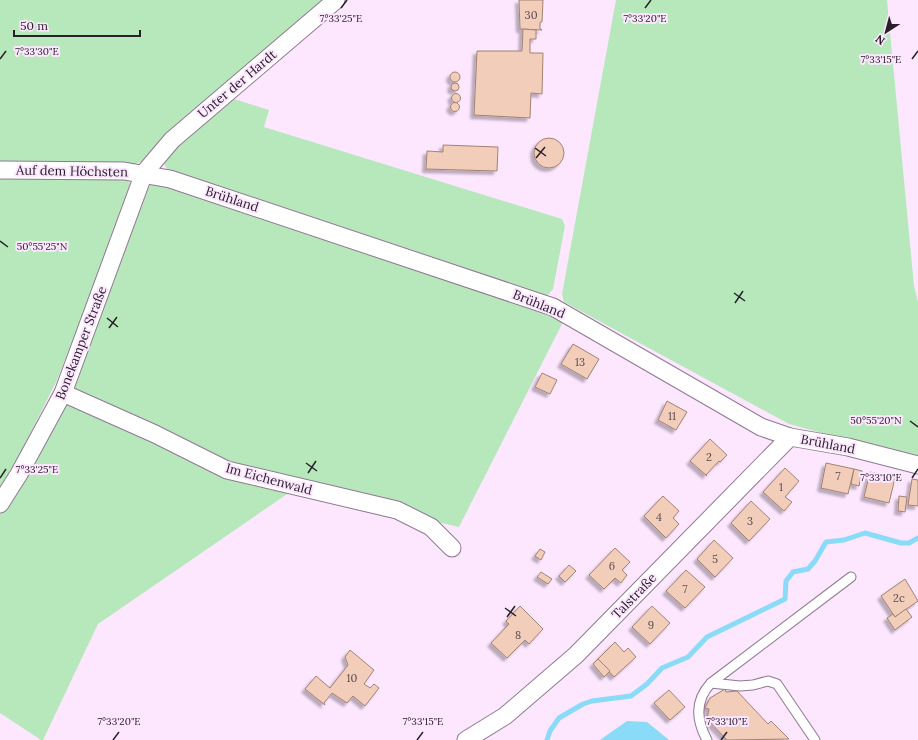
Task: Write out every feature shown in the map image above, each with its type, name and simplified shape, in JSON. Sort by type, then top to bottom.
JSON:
[{"type":"street","name":"Unter der Hardt","points":[[144,173],[172,140],[336,0]]},
{"type":"street","name":"Auf dem Höchsten","points":[[0,170],[124,171],[144,173]]},
{"type":"street","name":"Bonekamper Straße","points":[[0,504],[19,474],[64,393],[144,173]]},
{"type":"street","name":"Brühland","points":[[144,173],[170,179],[553,307],[761,426],[790,437],[848,448],[918,465]]},
{"type":"street","name":"Im Eichenwald","points":[[64,393],[155,434],[227,470],[398,510],[432,527],[452,548]]},
{"type":"street","name":"Talstraße","points":[[466,740],[505,716],[576,655],[790,437]]},
{"type":"lane","points":[[707,740],[698,717],[699,702],[705,689],[851,577]]},
{"type":"lane","points":[[711,683],[753,685],[768,681],[777,684],[815,740]]},
{"type":"green space","points":[[0,0],[323,0],[161,141],[148,157],[142,161],[132,165],[0,166]]},
{"type":"green space","points":[[616,0],[887,0],[914,286],[918,302],[918,459],[789,424],[564,302],[562,294]]},
{"type":"green space","points":[[231,98],[269,110],[264,127],[562,219],[565,226],[553,289],[548,295],[541,298],[174,175],[167,169],[163,162],[168,154]]},
{"type":"green space","points":[[0,174],[122,176],[131,184],[132,190],[57,380],[0,494]]},
{"type":"green space","points":[[157,181],[565,318],[459,527],[419,518],[239,468],[73,390],[143,190],[151,183]]},
{"type":"green space","points":[[64,399],[293,490],[98,624],[43,740],[41,740],[0,713],[0,513],[49,432]]},
{"type":"water","points":[[627,721],[647,722],[669,740],[600,740]]},
{"type":"building","points":[[519,0],[543,0],[542,22],[540,22],[540,29],[542,30],[520,29]]},
{"type":"building","points":[[523,29],[536,30],[536,39],[530,39],[530,53],[543,53],[542,94],[531,93],[530,118],[474,115],[477,51],[522,51]]},
{"type":"building","points":[[453,72],[457,72],[460,77],[457,82],[453,82],[450,79],[450,75]]},
{"type":"building","points":[[453,83],[457,83],[459,87],[457,91],[453,91],[451,89],[451,85]]},
{"type":"building","points":[[456,93],[461,98],[456,103],[451,98]]},
{"type":"building","points":[[455,102],[460,107],[455,112],[450,107]]},
{"type":"building","points":[[549,138],[555,139],[563,147],[563,159],[555,167],[549,168],[543,167],[535,159],[534,153],[535,147],[543,139]]},
{"type":"building","points":[[443,145],[498,147],[497,171],[426,169],[427,151],[443,152]]},
{"type":"building","points":[[573,344],[599,359],[587,379],[561,364]]},
{"type":"building","points":[[542,373],[557,380],[550,394],[535,387]]},
{"type":"building","points":[[667,401],[687,412],[676,430],[658,420]]},
{"type":"building","points":[[710,439],[727,455],[720,462],[719,461],[706,475],[707,476],[690,461]]},
{"type":"building","points":[[826,463],[854,469],[848,494],[821,488]]},
{"type":"building","points":[[785,468],[799,481],[785,497],[792,502],[784,511],[763,492]]},
{"type":"building","points":[[854,469],[862,471],[859,486],[851,484]]},
{"type":"building","points":[[870,472],[895,478],[889,503],[864,497]]},
{"type":"building","points":[[912,479],[918,480],[918,506],[908,505]]},
{"type":"building","points":[[663,496],[679,511],[673,518],[679,524],[666,538],[644,516]]},
{"type":"building","points":[[899,496],[907,497],[905,512],[898,511]]},
{"type":"building","points":[[751,501],[770,519],[749,541],[731,523]]},
{"type":"building","points":[[714,540],[733,558],[715,577],[697,559]]},
{"type":"building","points":[[615,548],[630,562],[622,570],[627,575],[621,583],[615,578],[604,589],[589,575]]},
{"type":"building","points":[[540,549],[545,552],[541,560],[535,556]]},
{"type":"building","points":[[569,565],[576,571],[565,582],[559,576]]},
{"type":"building","points":[[686,570],[705,587],[685,608],[666,591]]},
{"type":"building","points":[[541,572],[552,579],[548,584],[537,577]]},
{"type":"building","points":[[905,579],[918,601],[895,617],[881,596]]},
{"type":"building","points":[[520,606],[543,629],[529,644],[525,640],[507,658],[491,643],[509,624],[506,621]]},
{"type":"building","points":[[652,606],[670,623],[650,644],[632,627]]},
{"type":"building","points":[[906,609],[912,617],[895,630],[887,618],[893,614],[895,617]]},
{"type":"building","points":[[615,642],[624,652],[628,648],[636,657],[614,677],[598,659]]},
{"type":"building","points":[[350,650],[374,670],[364,684],[370,688],[374,684],[379,688],[365,706],[353,696],[347,703],[332,693],[324,703],[325,705],[305,689],[316,676],[330,688],[348,665],[345,657]]},
{"type":"building","points":[[598,659],[610,671],[604,677],[593,664]]},
{"type":"building","points":[[725,689],[726,692],[737,691],[768,724],[771,721],[789,739],[727,740],[707,719],[709,709],[705,708],[710,698]]},
{"type":"building","points":[[669,690],[685,707],[670,720],[654,703]]},
{"type":"waterway","points":[[547,740],[550,731],[559,718],[583,704],[592,701],[631,696],[647,684],[662,668],[688,657],[707,637],[785,599],[786,581],[793,572],[808,569],[815,561],[826,542],[844,540],[865,533],[901,543],[909,543],[918,538]]}]
